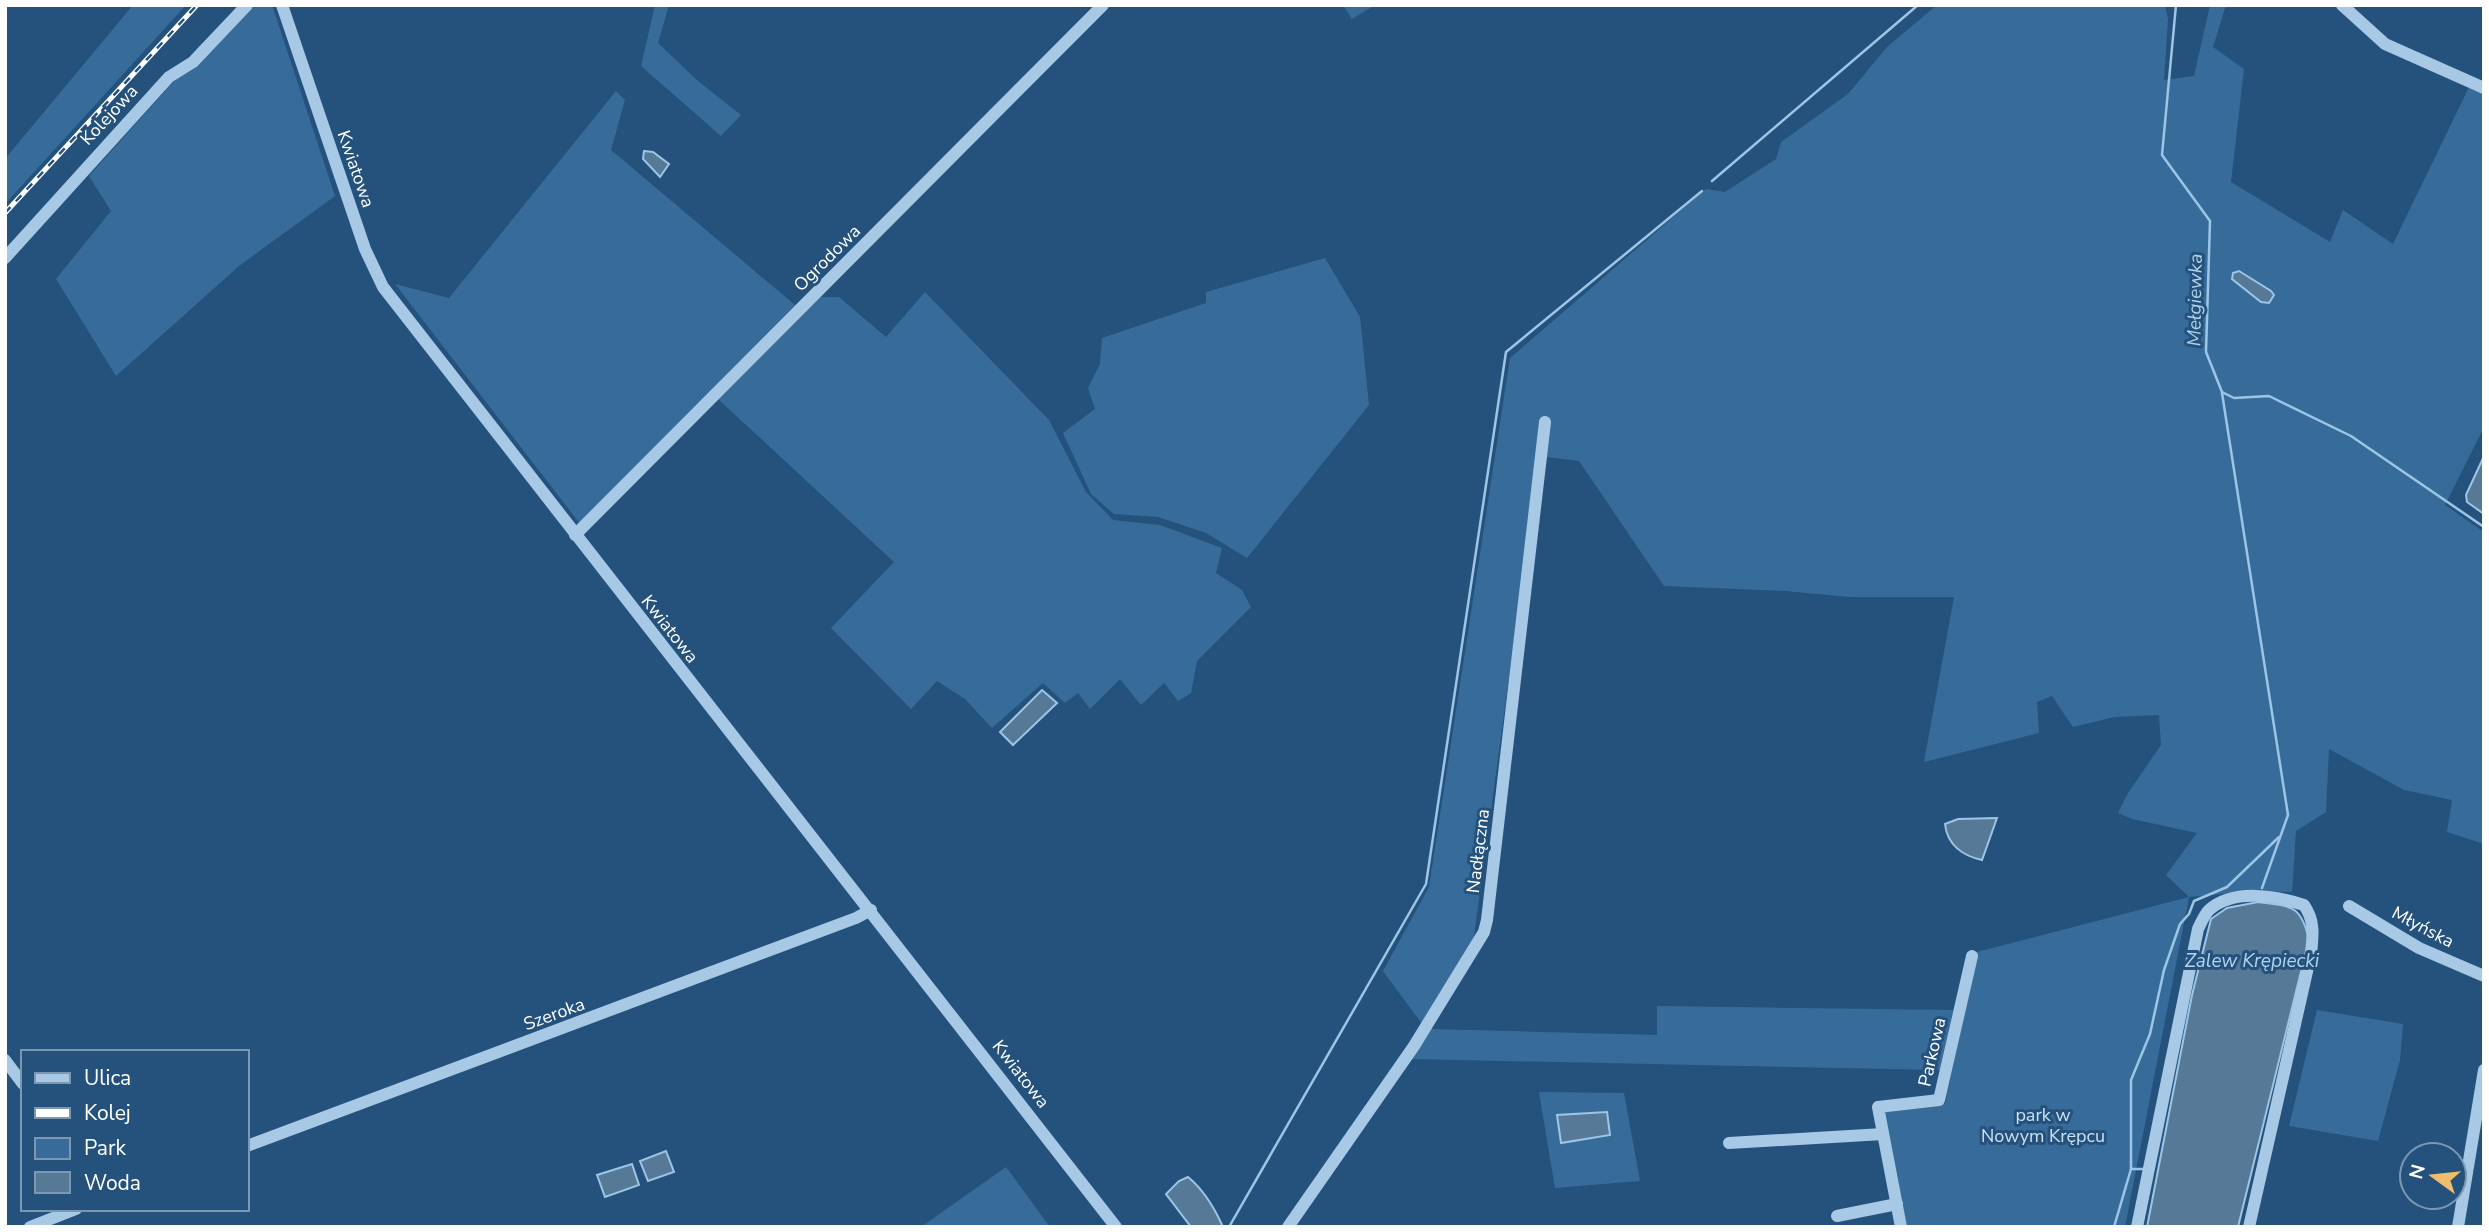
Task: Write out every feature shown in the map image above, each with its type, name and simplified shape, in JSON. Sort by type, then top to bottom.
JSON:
[{"type":"street","name":"Kolejowa","points":[[5,258],[169,77],[194,62],[247,5]]},
{"type":"street","name":"Kwiatowa","points":[[282,5],[372,268],[399,310],[871,910],[1116,1227]]},
{"type":"street","name":"Ogrodowa","points":[[575,535],[1103,5]]},
{"type":"street","points":[[2342,5],[2385,44],[2484,88]]},
{"type":"street","name":"Nadłączna","points":[[1288,1227],[1413,1046],[1484,932],[1488,919],[1545,422]]},
{"type":"street","points":[[2137,1227],[2198,929],[2207,912],[2220,902],[2252,895],[2304,905],[2312,917],[2313,934],[2311,954],[2249,1227]]},
{"type":"street","name":"Młyńska","points":[[2349,906],[2419,948],[2484,976]]},
{"type":"street","name":"Szeroka","points":[[248,1146],[645,999],[871,910]]},
{"type":"street","name":"Parkowa","points":[[1901,1227],[1878,1107],[1939,1100],[1972,956]]},
{"type":"street","points":[[5,1060],[21,1081]]},
{"type":"street","points":[[2458,1227],[2484,1070]]},
{"type":"street","points":[[1729,1143],[1883,1134]]},
{"type":"street","points":[[1837,1216],[1897,1204]]},
{"type":"street","points":[[30,1227],[71,1211]]},
{"type":"green space","points":[[133,5],[186,5],[5,204],[5,159]]},
{"type":"green space","points":[[242,5],[272,5],[335,196],[239,266],[116,376],[56,279],[111,211],[89,176]]},
{"type":"green space","points":[[655,5],[669,5],[658,43],[698,81],[741,115],[721,136],[641,66]]},
{"type":"green space","points":[[1343,5],[1375,5],[1352,19]]},
{"type":"green space","points":[[1937,5],[2165,5],[2168,19],[2164,80],[2194,76],[2210,5],[2226,5],[2213,47],[2244,69],[2231,182],[2330,242],[2343,210],[2393,244],[2470,85],[2484,92],[2484,427],[2445,505],[2484,532],[2484,844],[2447,832],[2452,800],[2404,790],[2329,749],[2326,812],[2296,831],[2292,892],[2256,891],[2189,897],[2166,875],[2197,833],[2132,819],[2118,813],[2128,793],[2161,745],[2159,715],[2114,717],[2073,727],[2052,696],[2037,702],[2039,733],[1924,762],[1954,597],[1850,597],[1785,591],[1664,586],[1579,461],[1539,456],[1473,943],[1422,1024],[1383,971],[1429,887],[1510,358],[1706,189],[1725,192],[1776,159],[1781,142],[1848,94],[1887,47]]},
{"type":"green space","points":[[616,91],[625,100],[611,150],[795,305],[581,525],[395,284],[449,298]]},
{"type":"green space","points":[[1325,258],[1360,317],[1369,405],[1247,558],[1206,533],[1158,517],[1114,514],[1091,494],[1063,433],[1095,409],[1088,388],[1100,364],[1102,338],[1206,303],[1206,292]]},
{"type":"green space","points":[[925,292],[1049,420],[1086,492],[1113,520],[1160,525],[1222,548],[1216,573],[1242,590],[1251,607],[1197,661],[1191,693],[1178,701],[1164,683],[1141,705],[1120,679],[1090,709],[1078,693],[1065,703],[1043,683],[992,728],[965,699],[937,681],[911,709],[831,628],[894,562],[718,399],[817,297],[839,297],[886,337]]},
{"type":"green space","name":"park w Nowym Krępcu","points":[[2189,897],[2125,1227],[1907,1227],[1884,1109],[1945,1104],[1977,952]]},
{"type":"green space","points":[[1657,1006],[1953,1010],[1940,1070],[1412,1059],[1431,1029],[1657,1035]]},
{"type":"green space","points":[[2317,1010],[2403,1024],[2400,1060],[2378,1141],[2289,1126]]},
{"type":"green space","points":[[1539,1092],[1624,1093],[1640,1181],[1555,1188]]},
{"type":"green space","points":[[1006,1167],[1050,1227],[921,1227]]},
{"type":"water","points":[[644,151],[653,152],[669,164],[660,177],[643,159]]},
{"type":"water","points":[[2239,271],[2271,291],[2274,295],[2269,303],[2261,302],[2232,279],[2233,273]]},
{"type":"water","points":[[2484,456],[2484,514],[2467,502],[2466,495]]},
{"type":"water","points":[[1042,690],[1057,703],[1013,745],[1000,732]]},
{"type":"water","points":[[1997,818],[1982,860],[1968,856],[1957,848],[1946,831],[1945,824],[1958,819]]},
{"type":"water","name":"Zalew Krępiecki","points":[[2258,902],[2286,906],[2298,913],[2309,939],[2238,1227],[2147,1227],[2192,995],[2211,919],[2227,908]]},
{"type":"water","points":[[1607,1112],[1610,1135],[1561,1143],[1557,1115]]},
{"type":"water","points":[[666,1151],[674,1172],[648,1181],[640,1161]]},
{"type":"water","points":[[632,1164],[639,1185],[605,1197],[597,1175]]},
{"type":"water","points":[[1188,1177],[1209,1200],[1223,1227],[1191,1227],[1166,1194],[1179,1181]]},
{"type":"waterway","points":[[1712,181],[1918,5]]},
{"type":"waterway","name":"Mełgiewka","points":[[2176,5],[2162,155],[2210,221],[2206,352],[2222,392],[2234,398],[2269,396],[2351,436],[2484,527]]},
{"type":"waterway","points":[[1229,1227],[1426,884],[1506,352],[1702,191]]},
{"type":"waterway","points":[[2222,393],[2288,815],[2262,888]]},
{"type":"waterway","points":[[2114,1227],[2131,1169],[2131,1080],[2150,1034],[2164,970],[2180,924],[2189,914],[2194,901],[2227,887],[2279,837]]},
{"type":"waterway","points":[[2131,1169],[2145,1169]]},
{"type":"railway","points":[[5,213],[197,5]]}]
